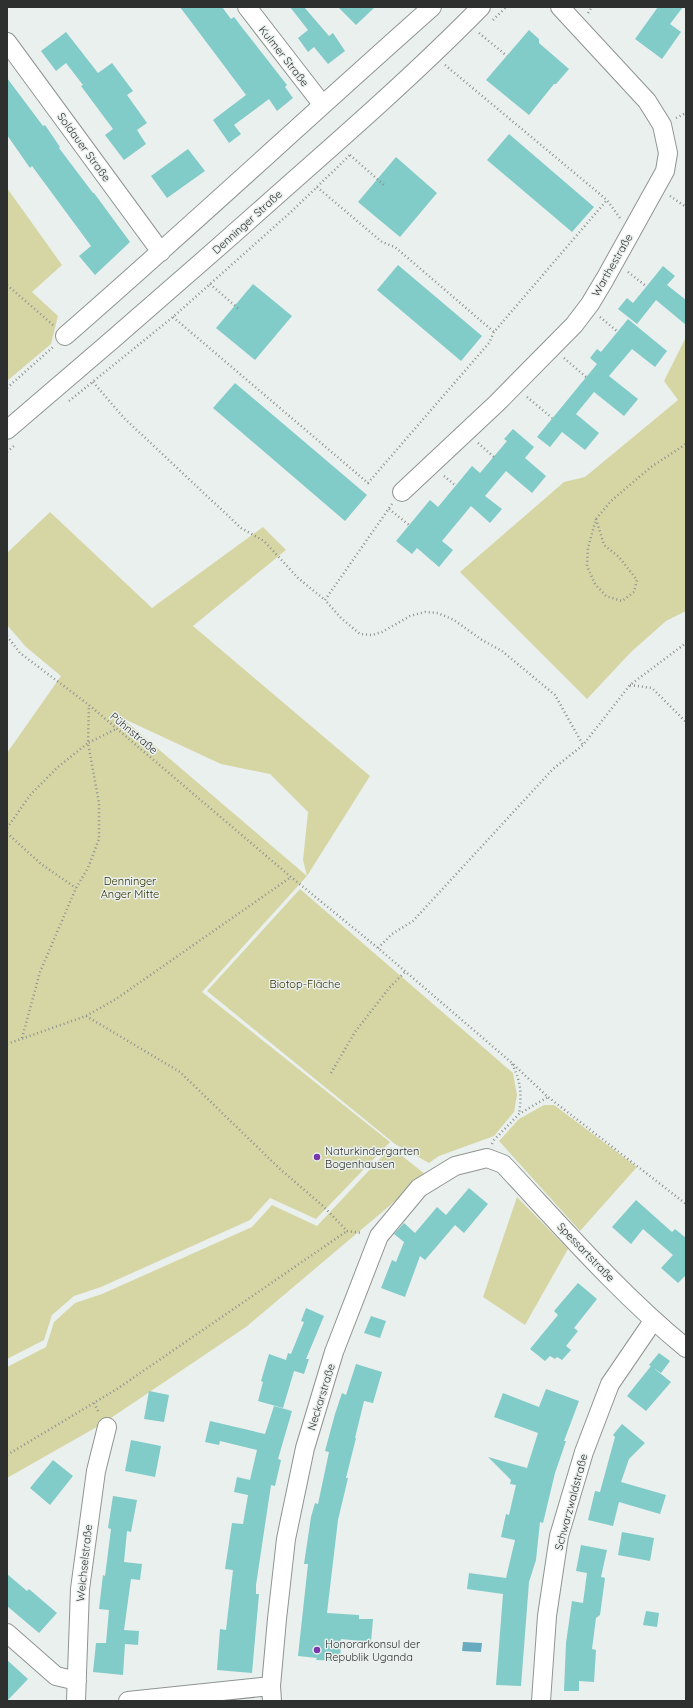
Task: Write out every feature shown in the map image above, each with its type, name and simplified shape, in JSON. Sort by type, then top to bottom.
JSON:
[{"type":"street","name":"Kulmer Straße","points":[[247,7],[322,104]]},
{"type":"street","points":[[65,336],[161,252],[322,104],[432,7]]},
{"type":"street","name":"Denninger Straße","points":[[7,430],[130,326],[408,78],[480,7]]},
{"type":"street","name":"Warthestraße","points":[[402,492],[514,386],[574,325],[587,307],[615,261],[655,192],[665,171],[668,153],[662,125],[647,101],[560,7]]},
{"type":"street","name":"Soldauer Straße","points":[[7,42],[161,252]]},
{"type":"street","name":"Neckarstraße","points":[[272,1694],[276,1619],[286,1539],[305,1448],[334,1352],[379,1236],[419,1188],[455,1166],[487,1158]]},
{"type":"street","name":"Spessartstraße","points":[[487,1158],[503,1164],[579,1246],[653,1320],[686,1348]]},
{"type":"street","name":"Schwarzwaldstraße","points":[[541,1701],[547,1616],[559,1536],[584,1452],[610,1384],[653,1320]]},
{"type":"street","name":"Weichselstraße","points":[[76,1701],[80,1589],[96,1471],[107,1428]]},
{"type":"street","points":[[7,1633],[56,1676],[77,1681]]},
{"type":"street","points":[[128,1701],[272,1694]]},
{"type":"path","points":[[499,7],[503,11]]},
{"type":"path","points":[[479,34],[507,56]]},
{"type":"path","points":[[445,64],[607,200],[631,232]]},
{"type":"path","points":[[350,155],[384,185]]},
{"type":"path","points":[[317,187],[382,242],[395,247],[494,332]]},
{"type":"path","points":[[173,316],[368,483],[489,343],[494,332],[607,200]]},
{"type":"path","points":[[615,261],[646,286]]},
{"type":"path","points":[[210,284],[240,310]]},
{"type":"path","points":[[7,285],[65,336],[7,388]]},
{"type":"path","points":[[587,307],[618,332]]},
{"type":"path","points":[[551,348],[586,377]]},
{"type":"path","points":[[93,382],[124,418],[241,528],[264,541],[298,578],[360,634],[372,636],[410,616],[425,612],[438,613],[454,620],[482,640],[502,651],[555,696],[583,745]]},
{"type":"path","points":[[514,386],[552,418]]},
{"type":"path","points":[[465,433],[494,457]]},
{"type":"path","points":[[596,519],[604,545],[618,557],[637,580],[634,592],[622,602],[606,596],[595,584],[586,566],[588,548],[596,519],[611,501],[651,468],[686,444]]},
{"type":"path","points":[[324,600],[402,492]]},
{"type":"path","points":[[390,509],[409,525]]},
{"type":"path","name":"Pühnstraße","points":[[7,636],[20,653],[89,705],[252,842],[512,1063],[548,1097],[686,1204]]},
{"type":"path","points":[[378,948],[392,934],[413,921],[553,769],[583,745],[630,685],[686,643]]},
{"type":"path","points":[[630,685],[652,688],[686,722]]},
{"type":"path","points":[[22,1038],[40,972],[76,888],[88,868],[99,839],[99,803],[88,743],[89,705]]},
{"type":"path","points":[[7,828],[32,794],[58,767],[88,743],[116,729]]},
{"type":"path","points":[[7,833],[41,864],[76,888]]},
{"type":"path","points":[[7,1044],[86,1016],[139,984],[292,877]]},
{"type":"path","points":[[331,1073],[355,1032],[390,988],[405,972]]},
{"type":"path","points":[[86,1016],[180,1072],[280,1169],[323,1206],[347,1231],[379,1236]]},
{"type":"path","points":[[512,1063],[519,1077],[522,1096],[519,1114]]},
{"type":"path","points":[[487,1158],[494,1140],[519,1114],[548,1097]]},
{"type":"path","points":[[7,1455],[117,1389],[347,1231]]},
{"type":"green space","points":[[7,188],[62,265],[32,292],[58,316],[51,344],[7,381]]},
{"type":"green space","points":[[686,337],[686,611],[666,621],[631,652],[587,699],[460,572],[564,482],[585,477],[678,400],[664,381]]},
{"type":"green space","name":"Denninger Anger Mitte","points":[[50,512],[152,608],[263,527],[286,550],[193,626],[370,776],[307,876],[202,992],[390,1142],[316,1219],[270,1198],[250,1220],[101,1287],[74,1296],[52,1315],[44,1340],[7,1359],[7,753],[61,676],[26,647],[7,625],[7,553]],"holes":[[[122,718],[221,764],[270,774],[308,812],[303,860],[307,876]]]},
{"type":"green space","name":"Biotop-Fläche","points":[[300,889],[513,1073],[517,1095],[514,1112],[494,1136],[439,1156],[429,1163],[395,1144],[207,991]]},
{"type":"green space","points":[[544,1105],[554,1105],[637,1167],[580,1231],[499,1141],[519,1119]]},
{"type":"green space","points":[[391,1147],[426,1175],[246,1327],[102,1424],[7,1478],[7,1367],[46,1347],[54,1322],[75,1303],[102,1294],[252,1227],[272,1205],[317,1226]]},
{"type":"green space","points":[[517,1197],[568,1249],[525,1325],[483,1297]]},
{"type":"water","points":[[463,1642],[482,1643],[481,1652],[462,1651]]},
{"type":"building","points":[[180,7],[222,7],[231,19],[234,17],[287,85],[285,87],[293,98],[277,111],[269,99],[234,125],[241,134],[229,143],[213,120],[246,95]]},
{"type":"building","points":[[290,7],[304,7],[329,36],[333,33],[345,51],[328,64],[314,47],[308,52],[298,38],[308,30]]},
{"type":"building","points":[[338,7],[375,7],[356,25]]},
{"type":"building","points":[[658,7],[683,7],[670,24],[681,32],[662,59],[635,39]]},
{"type":"building","points":[[529,30],[539,39],[539,43],[569,69],[556,84],[554,84],[529,115],[486,80]]},
{"type":"building","points":[[66,32],[98,73],[112,63],[133,91],[127,95],[147,123],[137,130],[146,144],[124,160],[105,135],[113,129],[81,86],[83,85],[66,63],[56,71],[41,51]]},
{"type":"building","points":[[7,78],[43,126],[45,125],[60,147],[59,148],[130,242],[95,275],[79,256],[91,246],[32,166],[30,168],[7,135]]},
{"type":"building","points":[[509,134],[594,207],[572,232],[487,160]]},
{"type":"building","points":[[188,149],[205,171],[167,198],[151,176]]},
{"type":"building","points":[[396,157],[437,193],[400,237],[358,202]]},
{"type":"building","points":[[398,265],[482,336],[461,361],[377,290]]},
{"type":"building","points":[[663,266],[675,276],[667,285],[686,300],[686,325],[656,300],[637,324],[618,309],[627,298],[633,303]]},
{"type":"building","points":[[253,284],[292,316],[255,360],[216,328]]},
{"type":"building","points":[[628,319],[667,351],[655,367],[632,349],[609,376],[638,399],[624,416],[594,392],[576,414],[599,433],[585,450],[562,432],[550,447],[537,437],[597,364],[590,358],[597,349],[601,352]]},
{"type":"building","points":[[235,383],[367,495],[345,521],[213,408]]},
{"type":"building","points":[[513,429],[534,447],[525,458],[546,476],[532,493],[506,471],[485,496],[502,509],[490,523],[471,506],[442,541],[453,550],[439,567],[417,548],[412,554],[396,541],[430,500],[438,507],[472,466],[480,473],[507,441],[504,439]]},
{"type":"building","points":[[469,1188],[488,1204],[464,1233],[455,1225],[425,1260],[420,1256],[405,1297],[381,1288],[392,1260],[396,1262],[404,1242],[394,1234],[404,1223],[415,1233],[437,1207],[446,1215]]},
{"type":"building","points":[[636,1200],[672,1232],[675,1229],[686,1238],[686,1275],[678,1283],[661,1268],[673,1255],[643,1229],[631,1244],[612,1227]]},
{"type":"building","points":[[578,1283],[597,1299],[574,1328],[578,1331],[566,1346],[571,1350],[562,1360],[557,1357],[555,1359],[550,1356],[545,1361],[530,1349],[558,1315],[554,1311]]},
{"type":"building","points":[[306,1308],[324,1316],[306,1359],[309,1359],[304,1374],[294,1371],[283,1408],[258,1401],[263,1382],[261,1381],[269,1354],[286,1360],[288,1353],[291,1354],[304,1322],[301,1321]]},
{"type":"building","points":[[371,1316],[386,1321],[380,1338],[364,1333]]},
{"type":"building","points":[[659,1353],[670,1361],[661,1373],[649,1365]]},
{"type":"building","points":[[356,1364],[382,1372],[373,1403],[364,1401],[355,1438],[346,1478],[348,1478],[338,1520],[327,1613],[359,1615],[359,1619],[373,1619],[371,1642],[341,1639],[340,1661],[316,1660],[317,1658],[298,1656],[308,1564],[304,1564],[311,1517],[315,1503],[318,1504],[329,1452],[325,1451],[342,1393],[346,1395]]},
{"type":"building","points":[[651,1366],[671,1382],[646,1411],[627,1396]]},
{"type":"building","points":[[546,1389],[579,1401],[564,1441],[566,1441],[555,1473],[543,1523],[540,1522],[536,1560],[529,1582],[521,1686],[496,1685],[503,1594],[467,1589],[469,1573],[506,1578],[515,1540],[501,1537],[506,1514],[509,1515],[516,1485],[510,1484],[511,1480],[488,1457],[527,1468],[538,1433],[494,1417],[503,1393],[539,1407]]},
{"type":"building","points":[[149,1391],[169,1395],[164,1422],[144,1419]]},
{"type":"building","points":[[274,1406],[292,1411],[278,1459],[281,1460],[275,1486],[271,1485],[256,1585],[256,1594],[259,1594],[252,1673],[217,1670],[220,1629],[226,1630],[233,1570],[225,1569],[232,1523],[243,1524],[248,1495],[234,1492],[237,1477],[250,1480],[257,1450],[220,1441],[219,1445],[205,1442],[210,1421],[265,1434]]},
{"type":"building","points":[[622,1424],[645,1443],[629,1459],[621,1482],[666,1495],[660,1514],[619,1502],[613,1526],[588,1520],[595,1491],[600,1492],[615,1437],[613,1435]]},
{"type":"building","points":[[131,1440],[161,1446],[155,1477],[125,1471]]},
{"type":"building","points":[[53,1460],[73,1476],[50,1505],[30,1488]]},
{"type":"building","points":[[113,1496],[137,1500],[131,1532],[127,1531],[124,1562],[142,1564],[140,1580],[131,1579],[124,1630],[139,1631],[138,1645],[125,1644],[123,1675],[93,1672],[96,1643],[106,1643],[109,1610],[99,1609],[111,1529],[108,1528]]},
{"type":"building","points":[[622,1532],[654,1538],[650,1561],[618,1555]]},
{"type":"building","points":[[581,1545],[607,1550],[601,1577],[605,1578],[600,1615],[596,1618],[592,1649],[596,1650],[594,1682],[579,1681],[579,1691],[564,1691],[566,1643],[572,1601],[583,1603],[587,1573],[576,1571]]},
{"type":"building","points":[[7,1574],[27,1591],[29,1589],[57,1613],[39,1633],[7,1606]]},
{"type":"building","points":[[646,1611],[659,1613],[657,1627],[643,1625]]},
{"type":"building","points":[[7,1660],[28,1679],[7,1701]]},
{"type":"place","name":"Naturkindergarten Bogenhausen","points":[[317,1157]]},
{"type":"place","name":"Honorarkonsul der Republik Uganda","points":[[317,1650]]}]
